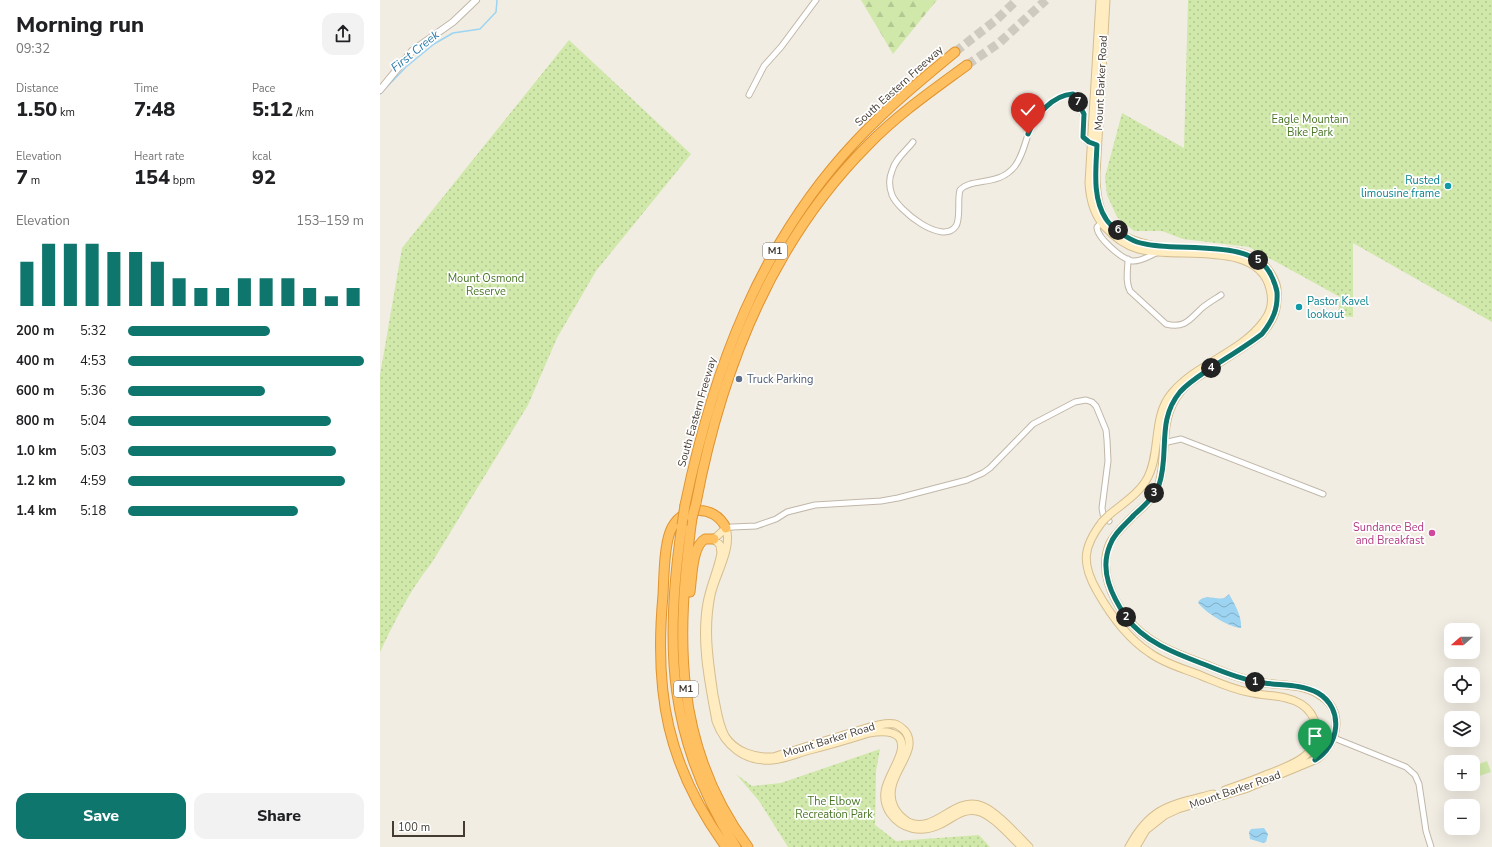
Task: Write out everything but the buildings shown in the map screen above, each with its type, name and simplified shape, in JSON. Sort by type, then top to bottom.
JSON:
[{"type":"highway","name":"South Eastern Freeway","points":[[736,847],[724,829],[691,758],[679,707],[675,681],[672,629],[675,577],[685,505],[699,441],[722,366],[752,294],[777,247],[806,202],[855,142],[893,105],[955,52]]},
{"type":"highway","name":"South Eastern Freeway","points":[[748,847],[718,799],[707,776],[698,751],[691,726],[682,649],[682,622],[692,518],[709,441],[732,366],[760,298],[788,248],[817,204],[850,163],[869,144],[908,109],[967,65]]},
{"type":"highway","points":[[726,847],[714,831],[695,799],[681,769],[674,749],[664,704],[660,659],[661,609],[668,540],[673,526],[679,518],[692,511],[700,510],[717,516],[728,528]]},
{"type":"highway","points":[[698,751],[687,656],[688,608],[697,548],[704,539],[714,539]]},
{"type":"main road","name":"Mount Barker Road","points":[[1100,0],[1094,144],[1097,194],[1103,221],[1109,232],[1126,244],[1139,249],[1158,252],[1225,256],[1246,260],[1265,275],[1270,287],[1272,302],[1265,320],[1252,334],[1187,377],[1170,395],[1161,415],[1161,476],[1158,486],[1150,500],[1122,527],[1110,544],[1106,566],[1106,577],[1110,591],[1128,619],[1143,634],[1171,652],[1239,678],[1312,690],[1330,705],[1335,719],[1336,730],[1334,738],[1325,752],[1310,763],[1245,789],[1178,809],[1165,815],[1146,830],[1136,847]]},
{"type":"main road","name":"Mount Barker Road","points":[[1094,144],[1106,0]]},
{"type":"main road","name":"Mount Barker Road","points":[[1103,221],[1126,237],[1146,244],[1235,251],[1248,254],[1259,260],[1269,271],[1276,286],[1277,303],[1271,323],[1262,334],[1192,381],[1181,391],[1173,402],[1161,443],[1145,482],[1092,535],[1087,549],[1087,563],[1093,584],[1108,609],[1128,634],[1149,653],[1174,665],[1233,688],[1250,693],[1285,697],[1301,703],[1312,714],[1316,723],[1317,732],[1314,746],[1303,758],[1285,768],[1243,784],[1175,804],[1162,810],[1141,826],[1129,847]]},
{"type":"main road","name":"Mount Barker Road","points":[[728,528],[728,544],[711,596],[707,637],[717,712],[722,730],[731,743],[750,754],[773,757],[868,728],[896,724],[908,734],[909,742],[906,756],[893,780],[891,790],[892,802],[896,811],[901,817],[909,822],[928,823],[962,804],[976,804],[986,807],[1029,847]]},
{"type":"main road","points":[[714,539],[728,528]]},
{"type":"main road","name":"Mount Barker Road","points":[[714,539],[719,544],[721,553],[707,604],[705,642],[716,722],[719,730],[729,745],[746,756],[755,759],[773,760],[869,733],[881,731],[891,732],[896,735],[900,741],[901,749],[887,782],[885,798],[890,812],[900,824],[907,828],[922,830],[938,825],[963,811],[977,811],[992,819],[1022,847]]},
{"type":"main road","points":[[1317,732],[1334,738]]},
{"type":"main road","points":[[1314,746],[1318,748],[1322,747],[1334,738]]},
{"type":"street","points":[[380,90],[412,52],[453,22],[476,0]]},
{"type":"street","points":[[749,95],[764,66],[781,47],[816,0]]},
{"type":"street","points":[[913,142],[899,157],[892,169],[890,186],[892,195],[896,203],[918,222],[944,232],[952,230],[957,224],[958,199],[960,190],[967,185],[995,180],[1010,172],[1023,151],[1028,134],[1035,120],[1050,104],[1062,96],[1073,94],[1084,114],[1083,137],[1094,144]]},
{"type":"street","points":[[1103,221],[1096,227],[1099,235],[1112,249],[1128,260],[1142,260],[1158,252]]},
{"type":"street","points":[[1128,260],[1127,286],[1135,297],[1166,324],[1173,326],[1186,323],[1207,304],[1221,295]]},
{"type":"street","points":[[728,528],[756,526],[797,508],[825,504],[882,501],[967,480],[990,468],[1033,424],[1081,400],[1092,402],[1096,406],[1106,430],[1108,461],[1102,508],[1103,514],[1107,519]]},
{"type":"street","points":[[1161,443],[1181,439],[1323,494]]},
{"type":"street","points":[[1334,738],[1406,767],[1415,775],[1420,788],[1426,831],[1431,847]]},
{"type":"green space","points":[[861,0],[937,0],[893,54]]},
{"type":"green space","name":"Eagle Mountain Bike Park","points":[[1188,0],[1492,0],[1492,322],[1353,243],[1353,317],[1338,316],[1340,297],[1249,247],[1183,239],[1162,231],[1134,231],[1117,217],[1107,195],[1105,177],[1122,113],[1184,148]]},
{"type":"green space","name":"Mount Osmond Reserve","points":[[569,40],[691,154],[596,271],[557,338],[528,405],[431,564],[409,596],[380,652],[380,375],[402,248]]},
{"type":"green space","name":"The Elbow Recreation Park","points":[[880,749],[876,771],[875,825],[896,841],[979,835],[990,847],[788,847],[759,801],[736,774],[752,786],[781,783]]},
{"type":"green space","points":[[1487,761],[1491,772],[1480,776],[1480,764]]},
{"type":"water","points":[[1229,594],[1236,606],[1241,628],[1218,619],[1205,610],[1198,602],[1207,597],[1224,598]]},
{"type":"water","points":[[1264,828],[1268,834],[1266,842],[1263,843],[1250,839],[1249,832],[1251,829]]},
{"type":"waterway","name":"First Creek","points":[[380,94],[406,67],[434,44],[453,33],[480,29],[496,12],[497,0]]},
{"type":"tunnel","points":[[955,52],[996,20],[1017,0]]},
{"type":"tunnel","points":[[967,65],[999,43],[1046,0]]},
{"type":"place","name":"Rusted limousine frame","points":[[1448,186]]},
{"type":"place","name":"Pastor Kavel lookout","points":[[1299,307]]},
{"type":"place","name":"Truck Parking","points":[[739,379]]},
{"type":"place","name":"Sundance Bed and Breakfast","points":[[1432,533]]},
{"type":"route","points":[[1028,134],[1035,120],[1050,104],[1065,94],[1073,94],[1084,114],[1083,137],[1091,144],[1097,145],[1097,194],[1102,212],[1110,224],[1126,237],[1146,244],[1235,251],[1248,254],[1259,260],[1264,265],[1269,271],[1276,286],[1277,303],[1275,313],[1271,323],[1262,334],[1192,381],[1181,391],[1173,402],[1165,428],[1161,476],[1158,486],[1150,500],[1115,535],[1107,554],[1106,577],[1110,591],[1128,619],[1143,634],[1171,652],[1239,678],[1257,682],[1300,687],[1312,690],[1324,698],[1332,709],[1336,730],[1330,746],[1315,760]]}]
